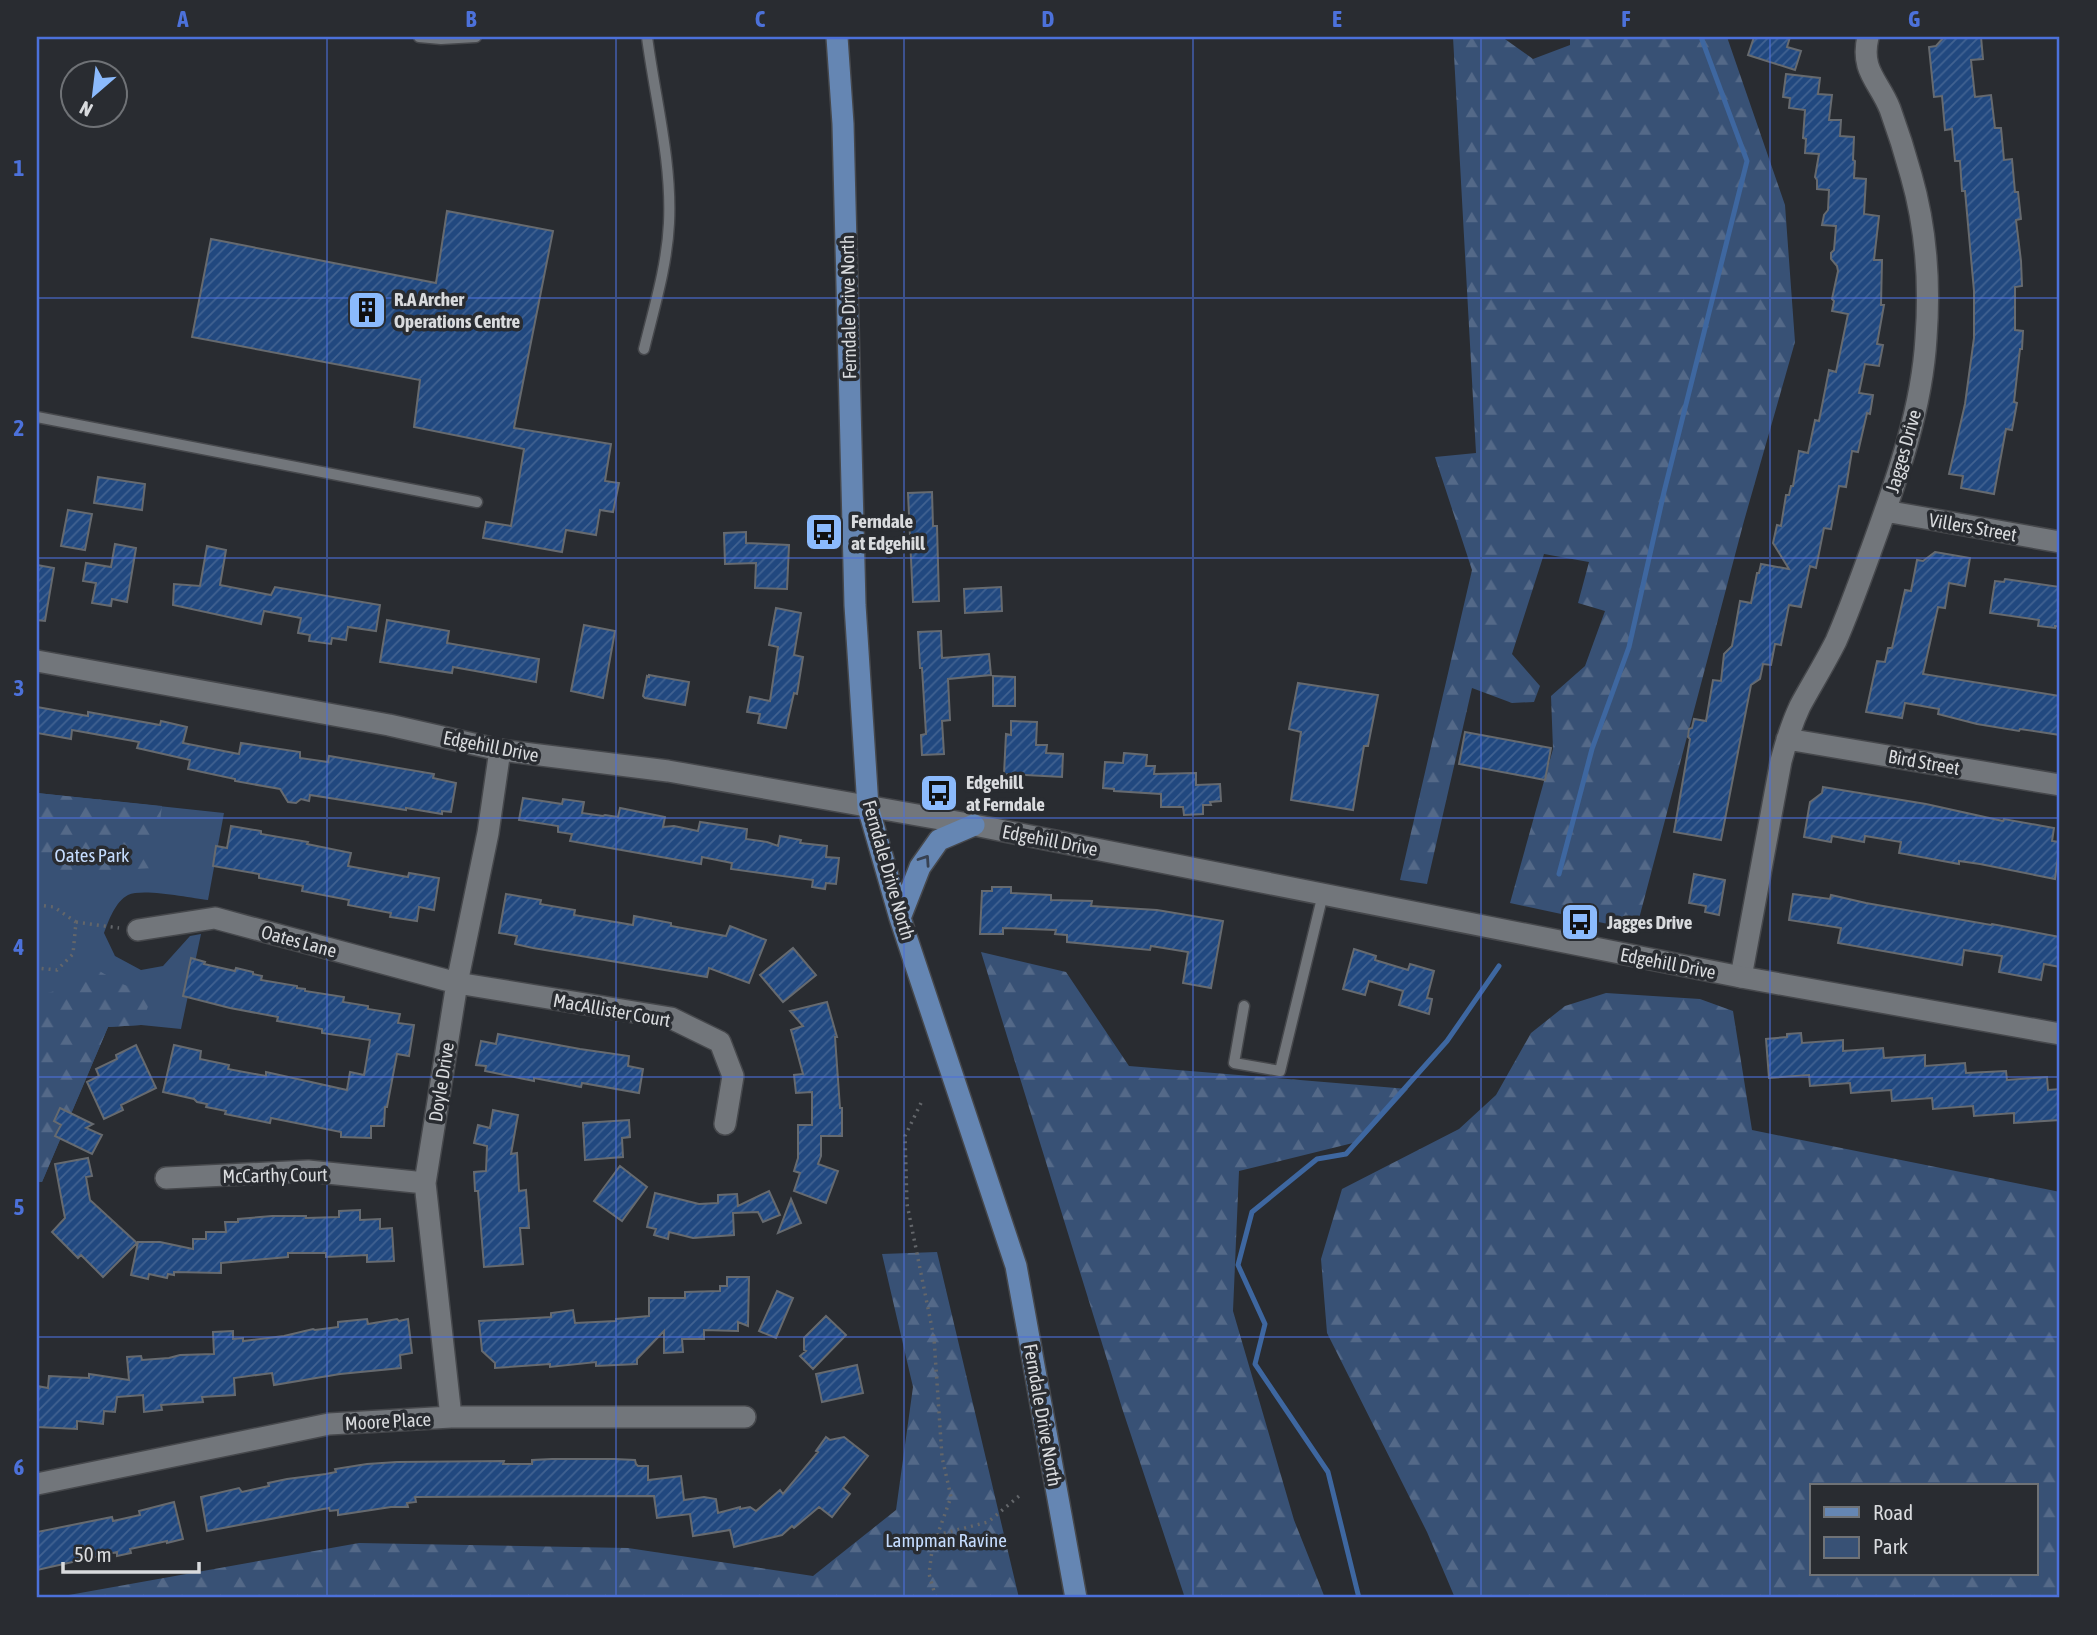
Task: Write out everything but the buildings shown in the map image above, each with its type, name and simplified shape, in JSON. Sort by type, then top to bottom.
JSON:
[{"type":"main road","name":"Ferndale Drive North","points":[[837,37],[844,124],[855,605],[868,807],[900,918],[1016,1266],[1076,1598]]},
{"type":"main road","points":[[900,918],[920,867],[939,840],[974,825]]},
{"type":"street","name":"Jagges Drive","points":[[1741,977],[1787,738],[1846,617],[1908,445],[1920,392],[1926,339],[1927,285],[1923,231],[1902,144],[1887,101],[1868,71],[1865,47],[1868,37]]},
{"type":"street","name":"Villers Street","points":[[1885,511],[2060,542]]},
{"type":"street","name":"Edgehill Drive","points":[[37,661],[389,725],[500,750],[668,771],[974,825],[1741,977],[2060,1034]]},
{"type":"street","name":"Bird Street","points":[[1787,738],[2060,785]]},
{"type":"street","name":"Doyle Drive","points":[[451,1417],[425,1183],[457,984],[488,833],[500,750]]},
{"type":"street","name":"Oates Lane","points":[[138,930],[215,918],[457,984]]},
{"type":"street","name":"MacAllister Court","points":[[457,984],[671,1018],[720,1042],[733,1076],[725,1124]]},
{"type":"street","name":"McCarthy Court","points":[[166,1178],[308,1171],[425,1183]]},
{"type":"street","name":"Moore Place","points":[[37,1484],[329,1424],[451,1417],[746,1417]]},
{"type":"lane","points":[[419,37],[476,37]]},
{"type":"lane","points":[[644,349],[661,278],[669,222],[667,162],[647,37]]},
{"type":"lane","points":[[37,417],[477,502]]},
{"type":"lane","points":[[1244,1006],[1234,1063],[1280,1071],[1324,894]]},
{"type":"path","points":[[37,905],[54,907],[76,922],[138,930]]},
{"type":"path","points":[[37,968],[57,970],[73,954],[76,922]]},
{"type":"path","points":[[921,1103],[905,1136],[906,1204],[934,1338],[942,1457],[951,1497],[932,1550],[929,1574],[936,1598]]},
{"type":"path","points":[[937,1535],[988,1522],[1019,1496]]},
{"type":"green space","points":[[1453,37],[1502,37],[1533,59],[1570,45],[1570,37],[1727,37],[1785,205],[1795,342],[1744,521],[1636,930],[1510,903],[1553,749],[1551,696],[1585,666],[1605,611],[1578,603],[1589,562],[1544,554],[1512,654],[1540,686],[1534,702],[1512,703],[1472,688],[1427,884],[1400,880],[1472,570],[1435,457],[1476,453]]},
{"type":"green space","name":"Oates Park","points":[[37,793],[224,813],[208,900],[155,893],[128,895],[116,907],[104,933],[115,956],[141,970],[163,966],[190,936],[201,934],[181,1029],[141,1025],[108,1027],[42,1182],[37,1182]]},
{"type":"green space","points":[[37,793],[162,806],[154,868],[37,874]]},
{"type":"green space","points":[[981,952],[1066,972],[1129,1066],[1408,1089],[1361,1141],[1239,1171],[1233,1311],[1294,1520],[1325,1598],[1185,1598],[1122,1408]]},
{"type":"green space","points":[[89,965],[120,983],[152,996],[141,1025],[108,1027],[42,1182],[37,1182],[37,993],[59,989]]},
{"type":"green space","points":[[1606,993],[1700,999],[1733,1011],[1752,1130],[2060,1192],[2060,1598],[1455,1598],[1427,1532],[1327,1333],[1321,1259],[1342,1189],[1459,1129],[1496,1095],[1531,1033],[1565,1006]]},
{"type":"green space","name":"Lampman Ravine","points":[[937,1252],[1019,1598],[52,1598],[359,1543],[628,1548],[813,1576],[896,1510],[913,1387],[882,1254]]},
{"type":"waterway","points":[[1559,874],[1592,749],[1629,647],[1664,492],[1747,161],[1701,37]]},
{"type":"waterway","points":[[1359,1598],[1328,1472],[1255,1364],[1265,1324],[1238,1265],[1252,1212],[1317,1159],[1346,1154],[1447,1041],[1499,966]]},
{"type":"place","name":"R.A Archer Operations Centre","points":[[367,310]]},
{"type":"place","name":"Ferndale at Edgehill","points":[[824,532]]},
{"type":"place","name":"Edgehill at Ferndale","points":[[939,793]]},
{"type":"place","name":"Jagges Drive","points":[[1580,922]]}]
